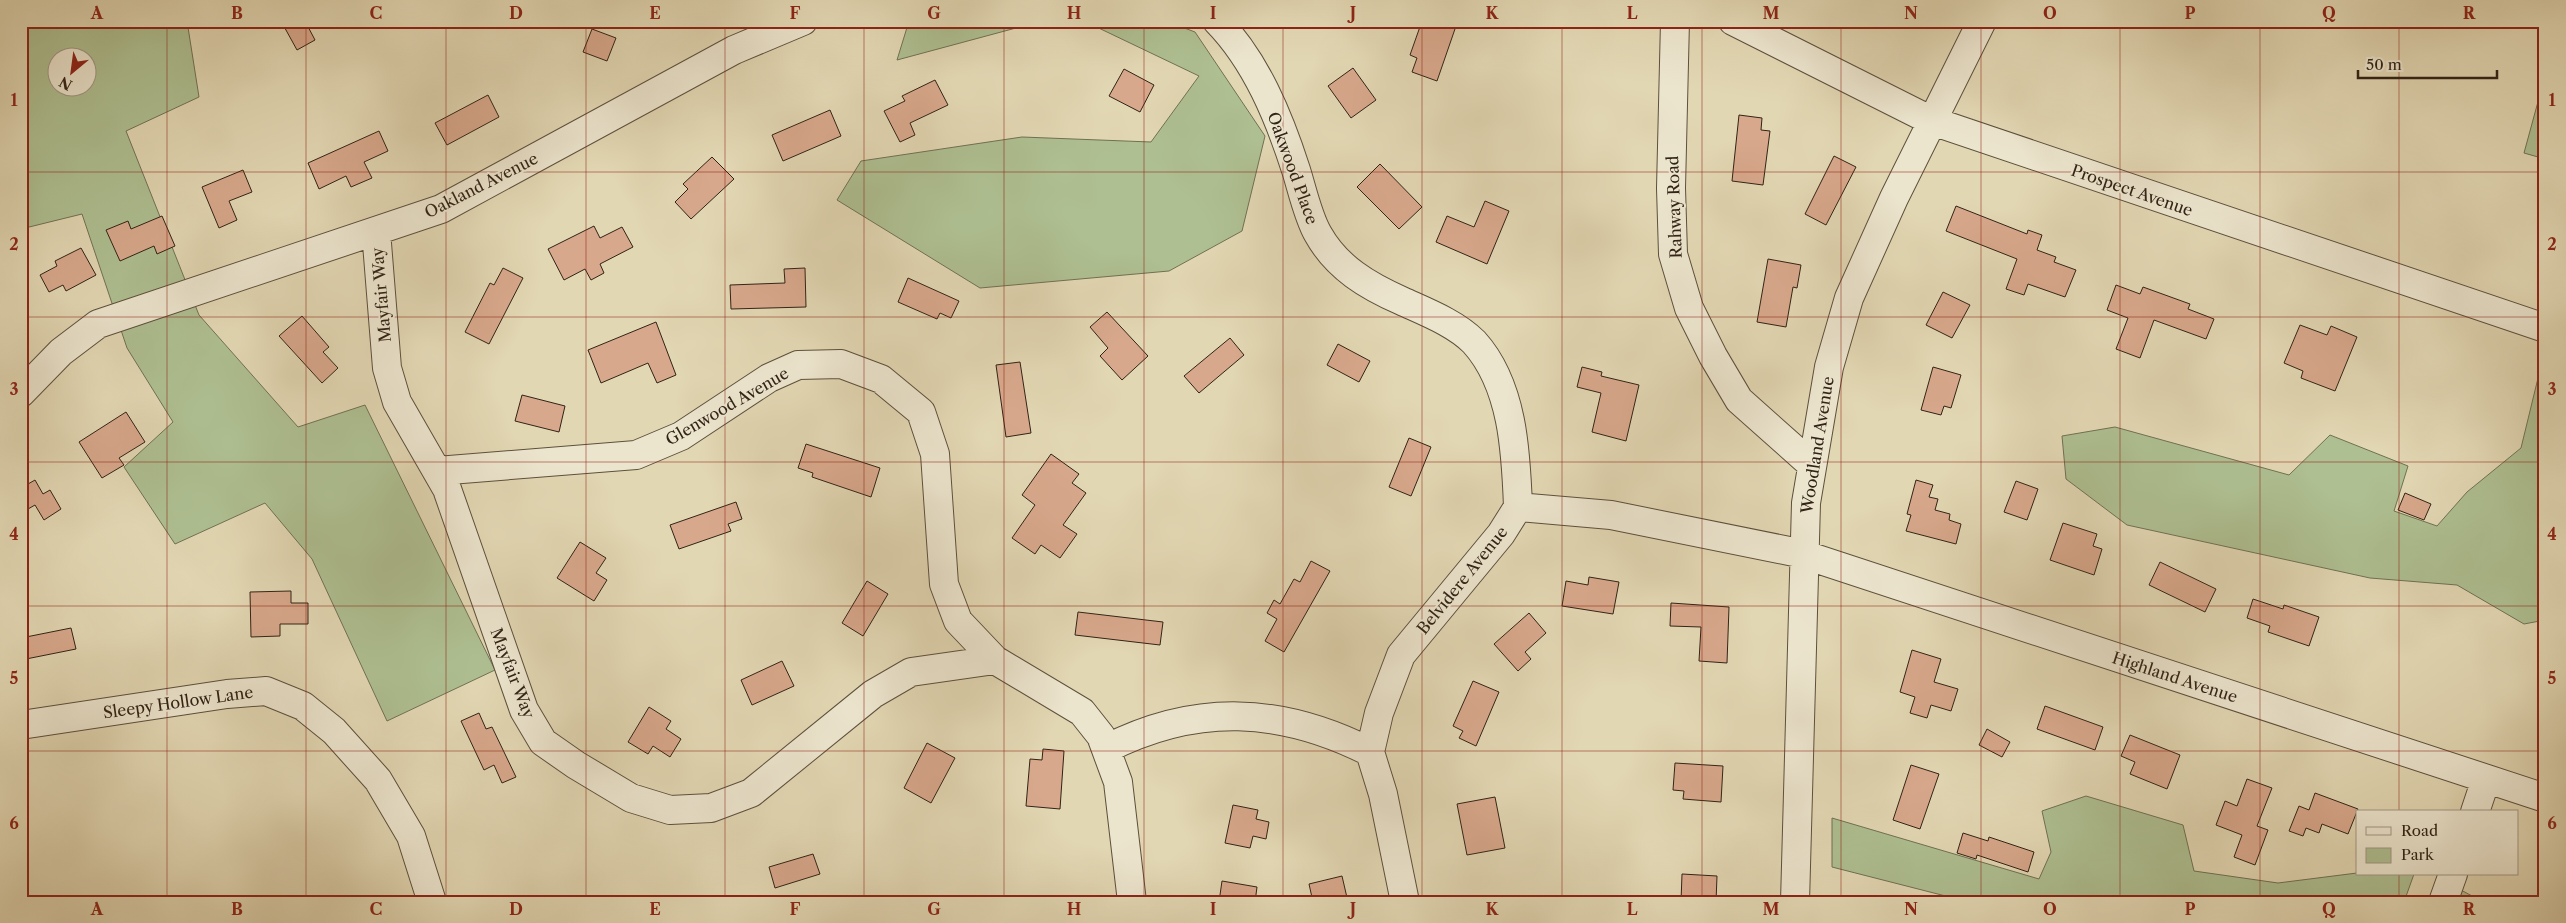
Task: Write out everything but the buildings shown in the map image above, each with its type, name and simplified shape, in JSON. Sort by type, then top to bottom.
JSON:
[{"type":"street","name":"Oakland Avenue","points":[[21,393],[62,352],[98,324],[441,209],[734,50],[803,21]]},
{"type":"street","name":"Oakwood Place","points":[[1216,21],[1228,32],[1256,72],[1292,156],[1318,234],[1323,241],[1341,263],[1368,286],[1439,317],[1473,341],[1491,365],[1504,400],[1516,454],[1518,507]]},
{"type":"street","name":"Rahway Road","points":[[1675,21],[1671,188],[1674,254],[1689,308],[1713,356],[1739,400],[1812,465]]},
{"type":"street","name":"Prospect Avenue","points":[[1733,21],[1932,121],[2545,328]]},
{"type":"street","name":"Woodland Avenue","points":[[1795,902],[1806,504],[1829,366],[1850,298],[1894,198],[1982,21]]},
{"type":"street","name":"Mayfair Way","points":[[376,231],[387,368],[397,402],[447,489],[524,710],[543,742],[576,765],[631,798],[670,810],[711,808],[751,793],[873,694],[911,672],[995,660]]},
{"type":"street","name":"Glenwood Avenue","points":[[437,472],[636,456],[682,436],[769,378],[798,365],[841,364],[881,379],[921,412],[935,454],[944,584],[958,622],[995,660],[1082,712],[1101,736],[1118,782],[1132,902]]},
{"type":"street","points":[[1518,507],[1611,515],[1805,555]]},
{"type":"street","name":"Belvidere Avenue","points":[[1370,752],[1380,712],[1402,655],[1501,534],[1518,507]]},
{"type":"street","name":"Highland Avenue","points":[[1805,555],[2545,798]]},
{"type":"street","name":"Sleepy Hollow Lane","points":[[21,725],[227,694],[266,691],[303,706],[334,731],[378,780],[411,836],[432,902]]},
{"type":"street","points":[[1106,749],[1151,729],[1178,722],[1234,716],[1262,717],[1316,728],[1370,752],[1383,794],[1405,902]]},
{"type":"street","points":[[2476,810],[2486,780]]},
{"type":"street","points":[[2443,902],[2452,876]]},
{"type":"green space","points":[[21,21],[187,21],[199,97],[126,131],[199,315],[298,427],[365,405],[495,670],[387,721],[312,559],[265,503],[175,544],[124,467],[173,422],[127,348],[82,214],[21,229]]},
{"type":"green space","points":[[909,21],[1042,21],[897,60]]},
{"type":"green space","points":[[1084,21],[1166,21],[1195,32],[1265,136],[1242,231],[1169,271],[980,288],[837,200],[861,161],[1022,137],[1151,142],[1199,76]]},
{"type":"green space","points":[[2539,98],[2545,99],[2545,159],[2524,153]]},
{"type":"green space","points":[[2539,374],[2545,380],[2545,620],[2524,624],[2457,585],[2370,578],[2127,525],[2066,479],[2062,436],[2115,427],[2289,475],[2330,435],[2408,466],[2394,511],[2437,526],[2467,492],[2521,448]]},
{"type":"green space","points":[[2086,796],[2183,825],[2194,871],[2278,883],[2356,873],[2356,876],[2413,876],[2404,902],[1969,902],[1832,867],[1832,818],[2039,879],[2051,852],[2042,811]]},
{"type":"green space","points":[[2461,890],[2483,902],[2457,902]]}]
